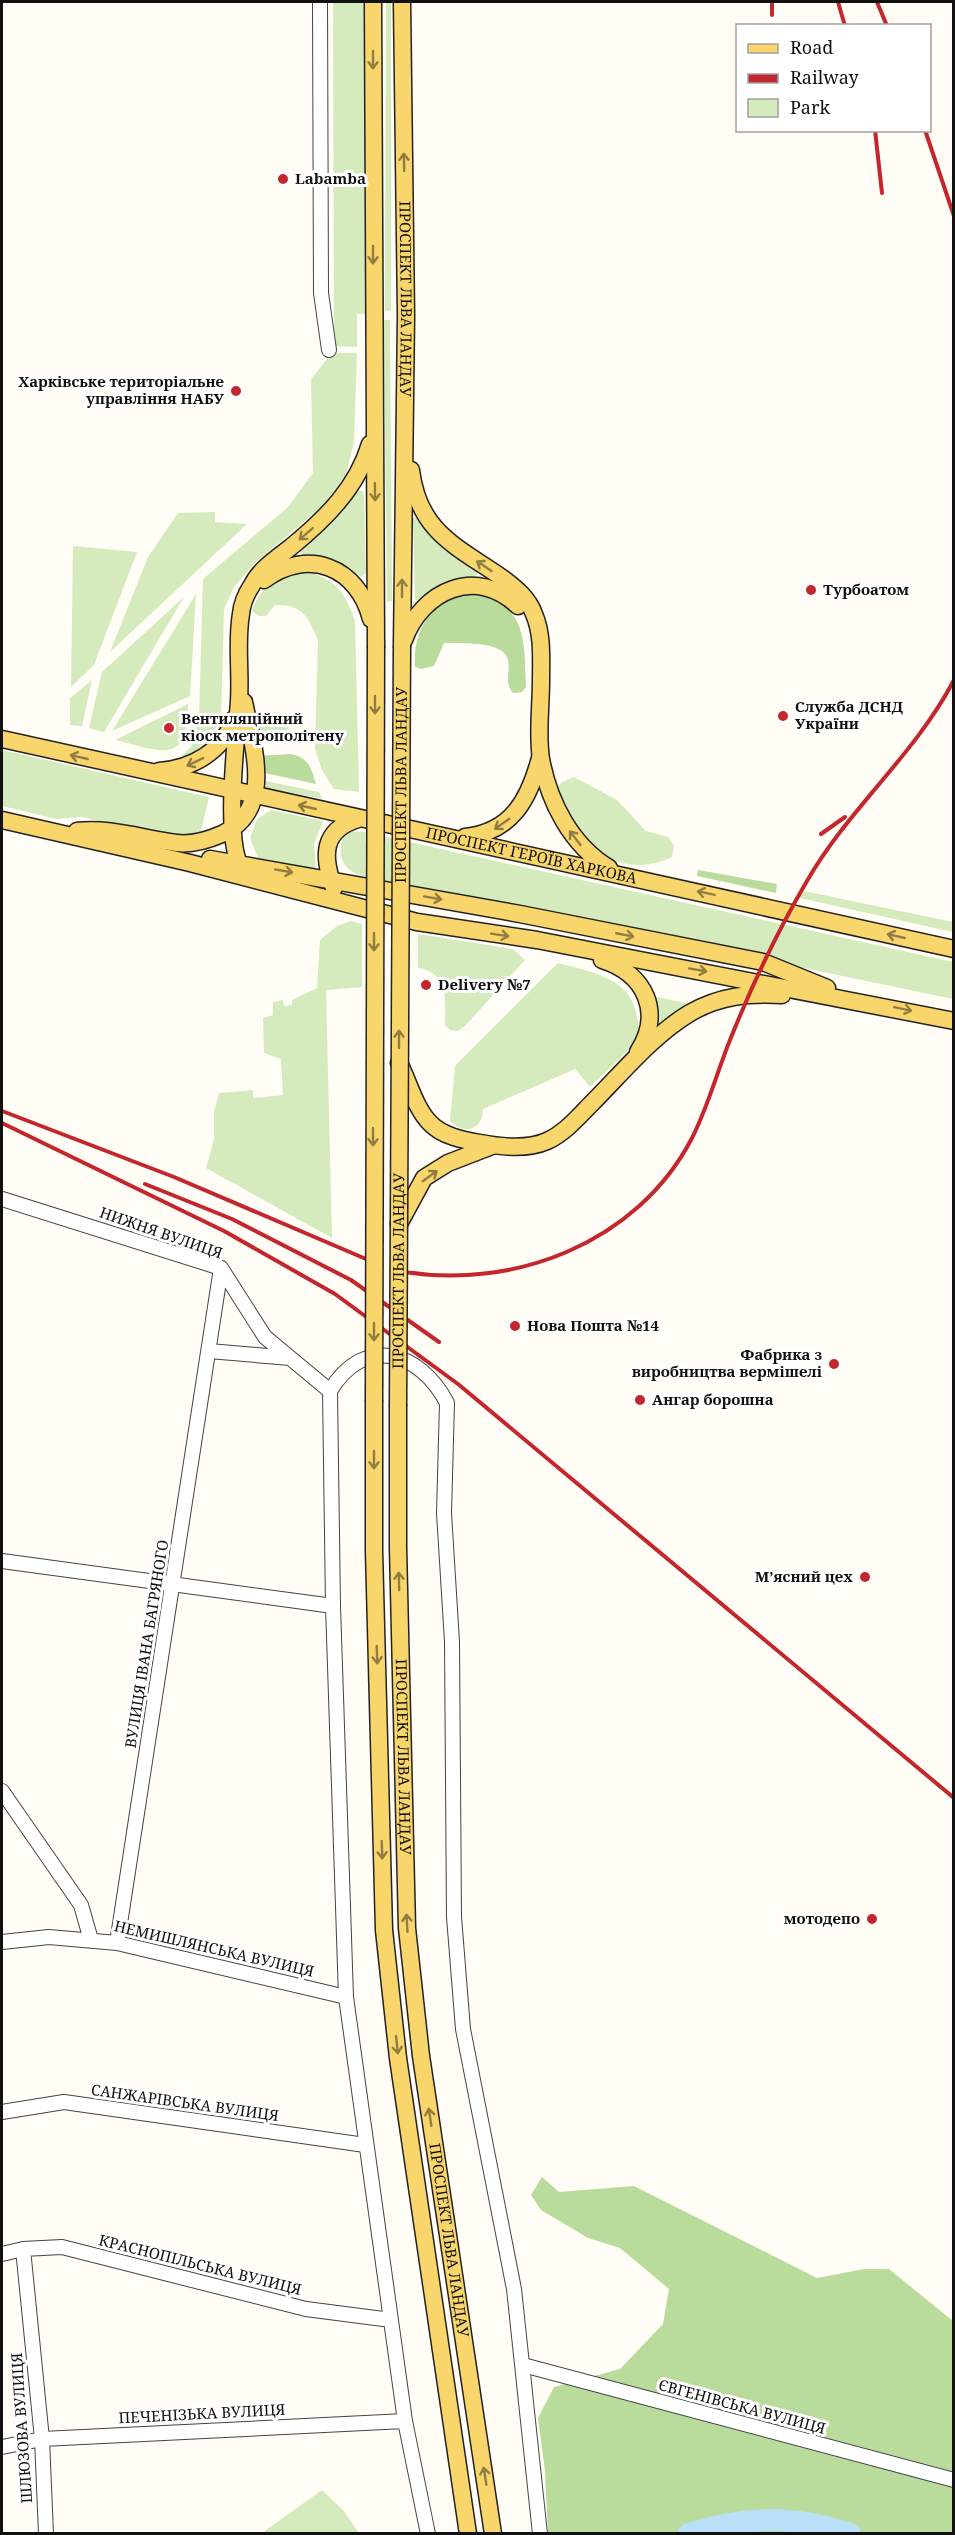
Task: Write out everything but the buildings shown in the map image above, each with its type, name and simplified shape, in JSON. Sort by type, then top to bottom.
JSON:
[{"type":"main road","name":"ПРОСПЕКТ ЛЬВА ЛАНДАУ","points":[[373,2],[376,646],[374,1551],[384,1930],[398,2058],[468,2534]]},
{"type":"main road","name":"ПРОСПЕКТ ЛЬВА ЛАНДАУ","points":[[402,2],[405,414],[399,1063],[398,1547],[407,1928],[421,2056],[493,2534]]},
{"type":"main road","points":[[258,881],[243,864],[235,825],[240,622],[247,593],[258,575],[321,521],[351,486],[368,450],[374,413]]},
{"type":"main road","points":[[405,414],[414,490],[428,520],[447,542],[522,594],[535,615],[541,643],[541,757],[553,799],[569,830],[594,858],[621,874]]},
{"type":"main road","points":[[247,593],[267,577],[289,566],[307,563],[334,570],[355,585],[364,599],[376,646]]},
{"type":"main road","points":[[402,646],[408,629],[428,604],[449,590],[471,585],[489,587],[509,598],[532,623],[541,643]]},
{"type":"main road","points":[[375,621],[402,621]]},
{"type":"main road","points":[[61,834],[100,830],[190,843],[212,838],[235,825],[248,811],[256,795],[252,740],[240,678]]},
{"type":"main road","points":[[136,770],[179,769],[205,757],[229,732],[239,701]]},
{"type":"main road","name":"ПРОСПЕКТ ГЕРОЇВ ХАРКОВА","points":[[2,739],[358,819],[621,874],[954,948]]},
{"type":"main road","points":[[453,838],[489,832],[514,815],[530,792],[541,757]]},
{"type":"main road","points":[[358,819],[340,826],[332,835],[327,847],[331,880],[339,896],[360,909]]},
{"type":"main road","points":[[2,820],[258,881],[417,922],[537,940],[954,1020]]},
{"type":"main road","points":[[61,834],[94,835],[520,914],[763,962],[852,999]]},
{"type":"main road","points":[[328,860],[335,872],[355,884]]},
{"type":"main road","points":[[537,940],[614,964],[634,977],[647,1001],[650,1022],[646,1039],[632,1063]]},
{"type":"main road","points":[[399,1063],[422,1113],[436,1129],[457,1138],[493,1146],[529,1146],[558,1135],[632,1063],[683,1018],[703,1006],[729,997],[760,993],[852,999]]},
{"type":"main road","points":[[399,1224],[424,1178],[448,1163],[493,1146]]},
{"type":"street","points":[[320,2],[321,293],[329,350]]},
{"type":"street","name":"НИЖНЯ ВУЛИЦЯ","points":[[2,1198],[221,1268],[265,1337],[330,1391]]},
{"type":"street","name":"ВУЛИЦЯ ІВАНА БАГРЯНОГО","points":[[117,1942],[221,1268]]},
{"type":"street","points":[[209,1351],[290,1358]]},
{"type":"street","points":[[428,2534],[405,2421],[346,1997],[333,1606],[330,1391],[341,1375],[359,1360],[386,1356],[406,1360],[423,1369],[439,1388],[447,1403],[444,1513],[452,1642],[454,1917],[463,2029],[514,2289],[540,2534]]},
{"type":"street","points":[[2,1561],[333,1606]]},
{"type":"street","points":[[2,1791],[81,1905],[91,1940]]},
{"type":"street","name":"НЕМИШЛЯНСЬКА ВУЛИЦЯ","points":[[2,1942],[49,1937],[117,1942],[346,1997]]},
{"type":"street","name":"САНЖАРІВСЬКА ВУЛИЦЯ","points":[[2,2112],[64,2102],[365,2145]]},
{"type":"street","name":"КРАСНОПІЛЬСЬКА ВУЛИЦЯ","points":[[2,2254],[23,2249],[62,2247],[306,2309],[391,2320]]},
{"type":"street","name":"ШЛЮЗОВА ВУЛИЦЯ","points":[[23,2249],[42,2439],[46,2534]]},
{"type":"street","name":"ЄВГЕНІВСЬКА ВУЛИЦЯ","points":[[523,2366],[954,2480]]},
{"type":"street","name":"ПЕЧЕНІЗЬКА ВУЛИЦЯ","points":[[2,2447],[42,2439],[405,2421]]},
{"type":"green space","points":[[333,2],[368,2],[365,314],[357,314],[357,347],[334,346]]},
{"type":"green space","points":[[386,2],[391,2],[391,311],[385,311]]},
{"type":"green space","points":[[384,320],[390,320],[392,601],[387,602]]},
{"type":"green space","points":[[332,353],[357,353],[354,442],[346,474],[324,505],[256,562],[234,587],[224,609],[221,716],[211,734],[199,748],[189,757],[181,756],[191,747],[199,720],[203,579],[288,507],[313,473],[311,379]]},
{"type":"green space","points":[[356,490],[363,491],[364,496],[366,573],[360,577],[333,561],[304,557],[300,552]]},
{"type":"green space","points":[[215,512],[215,522],[247,524],[110,652],[148,557],[178,513]]},
{"type":"green space","points":[[417,517],[443,549],[476,569],[478,575],[455,581],[420,602],[415,599],[413,518]]},
{"type":"green space","points":[[73,546],[137,552],[94,665],[71,687]]},
{"type":"green space","points":[[306,571],[325,579],[338,588],[347,601],[355,621],[359,792],[334,789],[322,770],[315,749],[318,640],[311,624],[298,609],[284,605],[275,605],[266,616],[259,616],[252,611],[266,588],[280,579]]},
{"type":"green space","points":[[476,593],[493,599],[505,607],[514,616],[520,628],[525,655],[526,687],[522,692],[513,693],[510,689],[507,657],[497,648],[469,643],[444,643],[434,666],[421,669],[415,667],[418,638],[429,616],[448,601]]},
{"type":"green space","points":[[196,594],[190,696],[112,731]]},
{"type":"green space","points":[[184,597],[104,732],[89,728],[102,672]]},
{"type":"green space","points":[[92,680],[82,726],[70,725],[70,698]]},
{"type":"green space","points":[[188,704],[187,724],[183,738],[177,746],[169,750],[146,748],[115,740]]},
{"type":"green space","points":[[274,712],[285,716],[289,727],[285,738],[274,742],[263,738],[259,727],[263,716]]},
{"type":"green space","points":[[2,750],[209,797],[200,835],[143,832],[82,817],[56,819],[2,806]]},
{"type":"green space","points":[[290,754],[305,760],[316,784],[260,772],[258,756]]},
{"type":"green space","points":[[574,777],[617,800],[646,831],[668,837],[674,846],[672,857],[650,864],[633,865],[617,861],[590,844],[571,817],[557,787]]},
{"type":"green space","points":[[261,780],[319,792],[322,799],[264,787]]},
{"type":"green space","points":[[271,810],[323,821],[314,844],[316,869],[258,858],[250,838],[257,819]]},
{"type":"green space","points":[[349,831],[364,832],[953,962],[953,999],[359,875],[348,868],[342,859],[342,841],[344,834]]},
{"type":"green space","points":[[698,870],[777,884],[776,893],[697,876]]},
{"type":"green space","points":[[804,891],[953,922],[953,932],[800,898]]},
{"type":"green space","points":[[351,921],[362,924],[362,987],[326,990],[332,1238],[206,1168],[214,1140],[214,1112],[219,1093],[253,1090],[253,1098],[283,1095],[281,1059],[264,1053],[263,1018],[273,1015],[273,1002],[283,1000],[284,1006],[292,1005],[292,1000],[317,988],[320,940],[337,926]]},
{"type":"green space","points":[[418,934],[513,949],[525,960],[465,1026],[458,1031],[450,1030],[445,1025],[445,997],[441,982],[436,975],[418,968]]},
{"type":"green space","points":[[558,963],[608,978],[627,993],[638,1020],[635,1040],[590,1087],[575,1069],[483,1109],[480,1122],[476,1126],[466,1129],[455,1125],[450,1121],[455,1066]]},
{"type":"green space","points":[[649,995],[689,1004],[657,1031]]},
{"type":"green space","points":[[542,2177],[559,2192],[634,2186],[817,2278],[864,2269],[889,2269],[953,2321],[953,2533],[548,2533],[545,2471],[538,2418],[554,2387],[620,2369],[663,2324],[669,2289],[620,2248],[588,2238],[541,2210],[531,2195]]},
{"type":"green space","points":[[322,2490],[344,2511],[359,2533],[262,2533]]},
{"type":"waterway","points":[[689,2534],[731,2524],[770,2520],[808,2523],[850,2534]]},
{"type":"railway","points":[[772,2],[772,15]]},
{"type":"railway","points":[[838,2],[844,24]]},
{"type":"railway","points":[[877,2],[886,24]]},
{"type":"railway","points":[[875,132],[882,193]]},
{"type":"railway","points":[[926,132],[954,216]]},
{"type":"railway","points":[[399,1271],[442,1275],[485,1274],[527,1266],[567,1252],[605,1232],[639,1206],[668,1175],[692,1138],[747,999],[775,939],[807,881],[842,829],[920,733],[954,680]]},
{"type":"railway","points":[[821,834],[845,817]]},
{"type":"railway","points":[[2,1111],[174,1177],[373,1262]]},
{"type":"railway","points":[[2,1123],[224,1231],[335,1294],[458,1384],[954,1798]]},
{"type":"railway","points":[[145,1184],[232,1219],[351,1280],[439,1342]]},
{"type":"place","name":"Labamba","points":[[283,179]]},
{"type":"place","name":"Харківське територіальне управління НАБУ","points":[[236,391]]},
{"type":"place","name":"Турбоатом","points":[[811,590]]},
{"type":"place","name":"Служба ДСНД України","points":[[783,716]]},
{"type":"place","name":"Вентиляційний кіоск метрополітену","points":[[169,728]]},
{"type":"place","name":"Delivery №7","points":[[426,985]]},
{"type":"place","name":"Нова Пошта №14","points":[[515,1326]]},
{"type":"place","name":"Фабрика з виробництва вермішелі","points":[[834,1364]]},
{"type":"place","name":"Ангар борошна","points":[[640,1400]]},
{"type":"place","name":"М’ясний цех","points":[[865,1577]]},
{"type":"place","name":"мотодепо","points":[[872,1919]]}]
